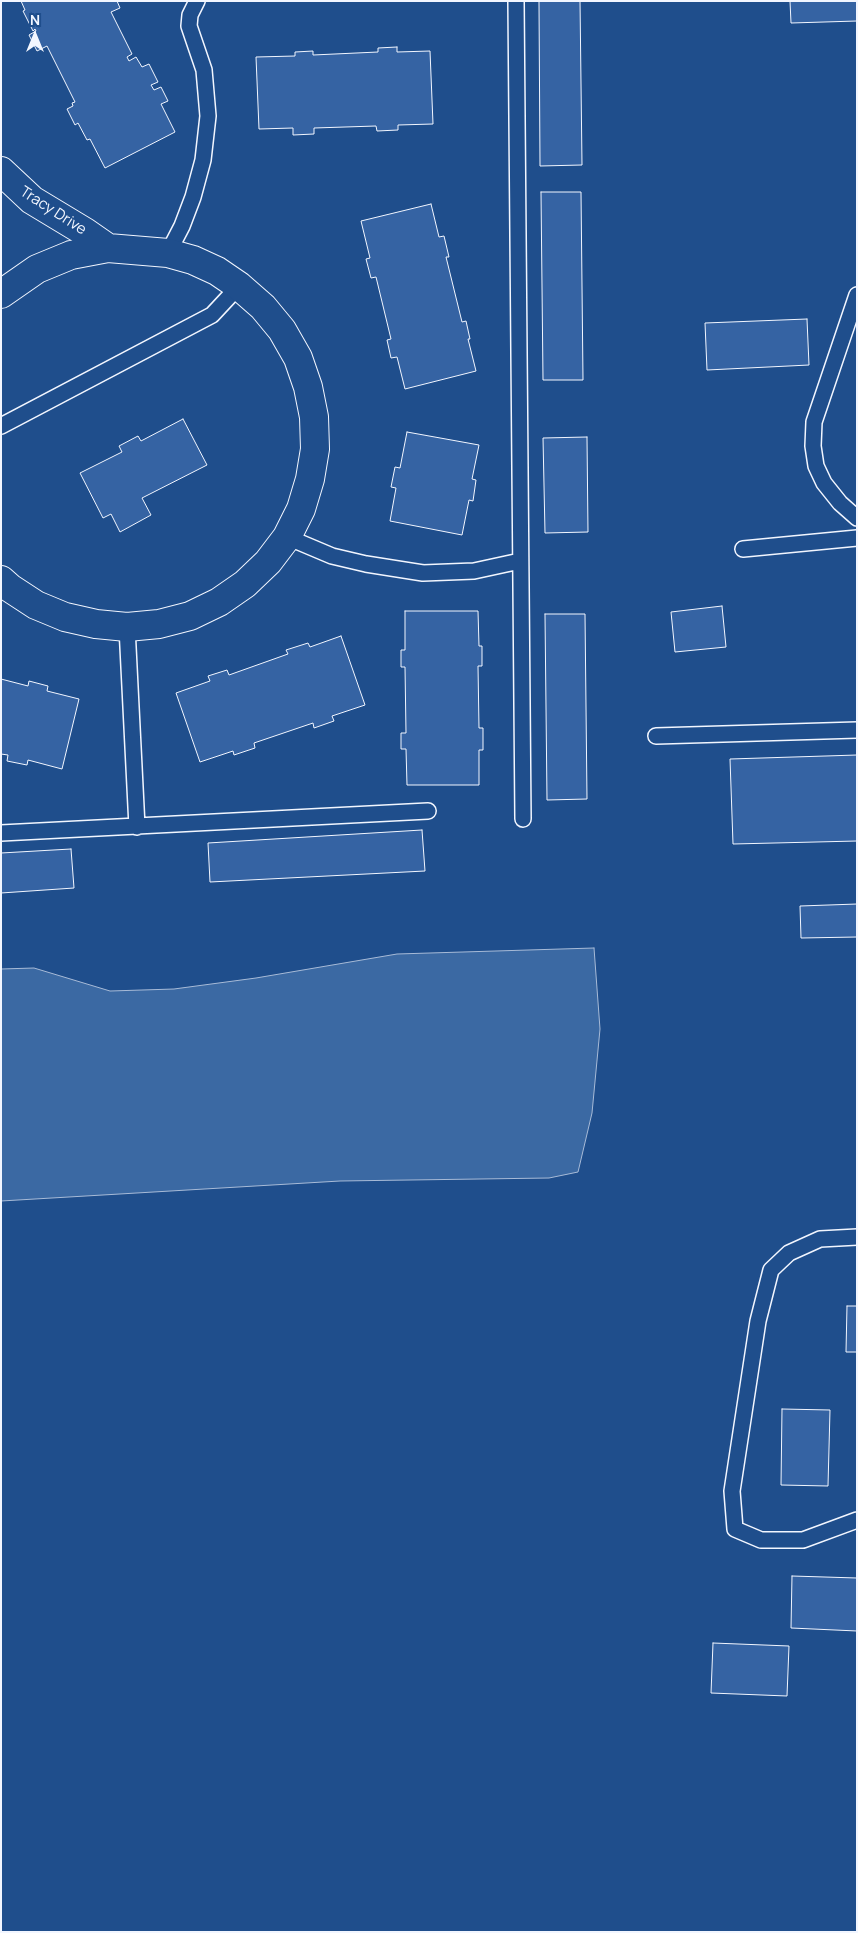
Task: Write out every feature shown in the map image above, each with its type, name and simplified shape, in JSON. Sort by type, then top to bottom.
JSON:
[{"type":"street","name":"Tracy Drive","points":[[1,171],[32,200],[86,232],[108,248]]},
{"type":"street","name":"Tracy Drive","points":[[1,294],[37,269],[71,256],[108,248],[168,253],[193,260],[217,271],[240,286],[263,307],[282,330],[298,358],[308,387],[313,410],[315,449],[310,479],[301,509],[287,537],[268,562],[245,584],[219,602],[190,616],[159,624],[127,627],[96,624],[65,617],[36,605],[1,580]]},
{"type":"lane","points":[[168,253],[185,219],[203,160],[208,116],[204,70],[189,26],[190,15],[197,1]]},
{"type":"lane","points":[[516,1],[523,820]]},
{"type":"lane","points":[[1,426],[212,315],[240,286]]},
{"type":"lane","points":[[857,295],[814,422],[816,466],[824,483],[840,503],[857,518]]},
{"type":"lane","points":[[287,537],[332,556],[366,564],[423,573],[474,571],[520,561]]},
{"type":"lane","points":[[743,549],[857,538]]},
{"type":"lane","points":[[127,627],[137,826]]},
{"type":"lane","points":[[656,736],[857,730]]},
{"type":"lane","points":[[1,833],[428,811]]},
{"type":"lane","points":[[857,1237],[820,1239],[789,1253],[771,1270],[758,1321],[732,1491],[735,1528],[761,1540],[803,1540],[857,1520]]},
{"type":"water","points":[[594,948],[600,1029],[592,1113],[578,1172],[549,1178],[340,1181],[1,1201],[1,969],[34,968],[110,991],[174,989],[256,978],[397,954]]},
{"type":"building","points":[[21,1],[117,1],[120,8],[111,12],[132,54],[127,57],[129,61],[136,57],[142,67],[149,64],[158,82],[151,85],[154,90],[161,87],[168,101],[161,104],[175,132],[105,168],[90,139],[87,140],[78,123],[75,125],[67,109],[73,106],[72,103],[75,102],[47,46],[37,51],[29,35],[36,31],[35,29],[33,31],[23,11],[25,10]]},
{"type":"building","points":[[539,1],[580,1],[582,165],[540,166]]},
{"type":"building","points":[[790,1],[857,1],[857,21],[791,23]]},
{"type":"building","points":[[397,47],[397,52],[430,51],[433,124],[398,125],[398,130],[377,131],[376,126],[314,128],[314,134],[293,135],[293,128],[259,129],[256,57],[295,56],[295,52],[313,51],[313,55],[378,52],[378,48]]},
{"type":"building","points":[[541,192],[581,192],[583,380],[543,380]]},
{"type":"building","points":[[431,204],[439,237],[444,236],[449,257],[446,257],[462,322],[466,321],[470,339],[468,339],[476,371],[405,389],[397,357],[391,358],[387,340],[391,339],[376,277],[371,278],[366,259],[370,258],[361,221]]},
{"type":"building","points":[[807,319],[809,365],[707,370],[705,323]]},
{"type":"building","points":[[183,419],[207,465],[142,498],[151,515],[120,532],[111,514],[103,518],[80,473],[122,452],[119,446],[138,436],[141,441]]},
{"type":"building","points":[[407,432],[479,445],[472,479],[476,480],[473,501],[469,500],[462,535],[390,521],[396,488],[391,487],[395,467],[400,468]]},
{"type":"building","points":[[587,437],[588,532],[545,533],[543,438]]},
{"type":"building","points":[[722,606],[726,647],[675,652],[671,612]]},
{"type":"building","points":[[405,611],[478,611],[479,646],[482,646],[482,666],[478,666],[479,728],[483,728],[483,750],[479,750],[479,785],[407,785],[406,749],[401,749],[401,733],[406,733],[405,667],[401,667],[401,650],[405,650]]},
{"type":"building","points":[[545,614],[585,614],[587,799],[547,800]]},
{"type":"building","points":[[341,636],[365,705],[332,716],[334,721],[314,728],[313,723],[254,743],[255,748],[234,755],[233,751],[200,762],[176,693],[210,681],[208,676],[227,670],[229,675],[288,654],[286,650],[308,643],[310,647]]},
{"type":"building","points":[[1,679],[28,686],[29,681],[48,686],[47,691],[79,699],[62,769],[28,760],[27,765],[7,761],[8,755],[1,754]]},
{"type":"building","points":[[857,755],[857,841],[733,844],[730,759]]},
{"type":"building","points":[[422,830],[425,871],[210,882],[208,843]]},
{"type":"building","points":[[71,849],[74,888],[1,893],[1,853]]},
{"type":"building","points":[[857,904],[857,937],[801,938],[800,906]]},
{"type":"building","points":[[847,1306],[857,1306],[857,1352],[846,1352]]},
{"type":"building","points":[[782,1409],[830,1410],[828,1486],[781,1485]]},
{"type":"building","points":[[792,1576],[857,1578],[857,1631],[791,1628]]},
{"type":"building","points":[[713,1643],[789,1646],[787,1696],[711,1693]]}]
